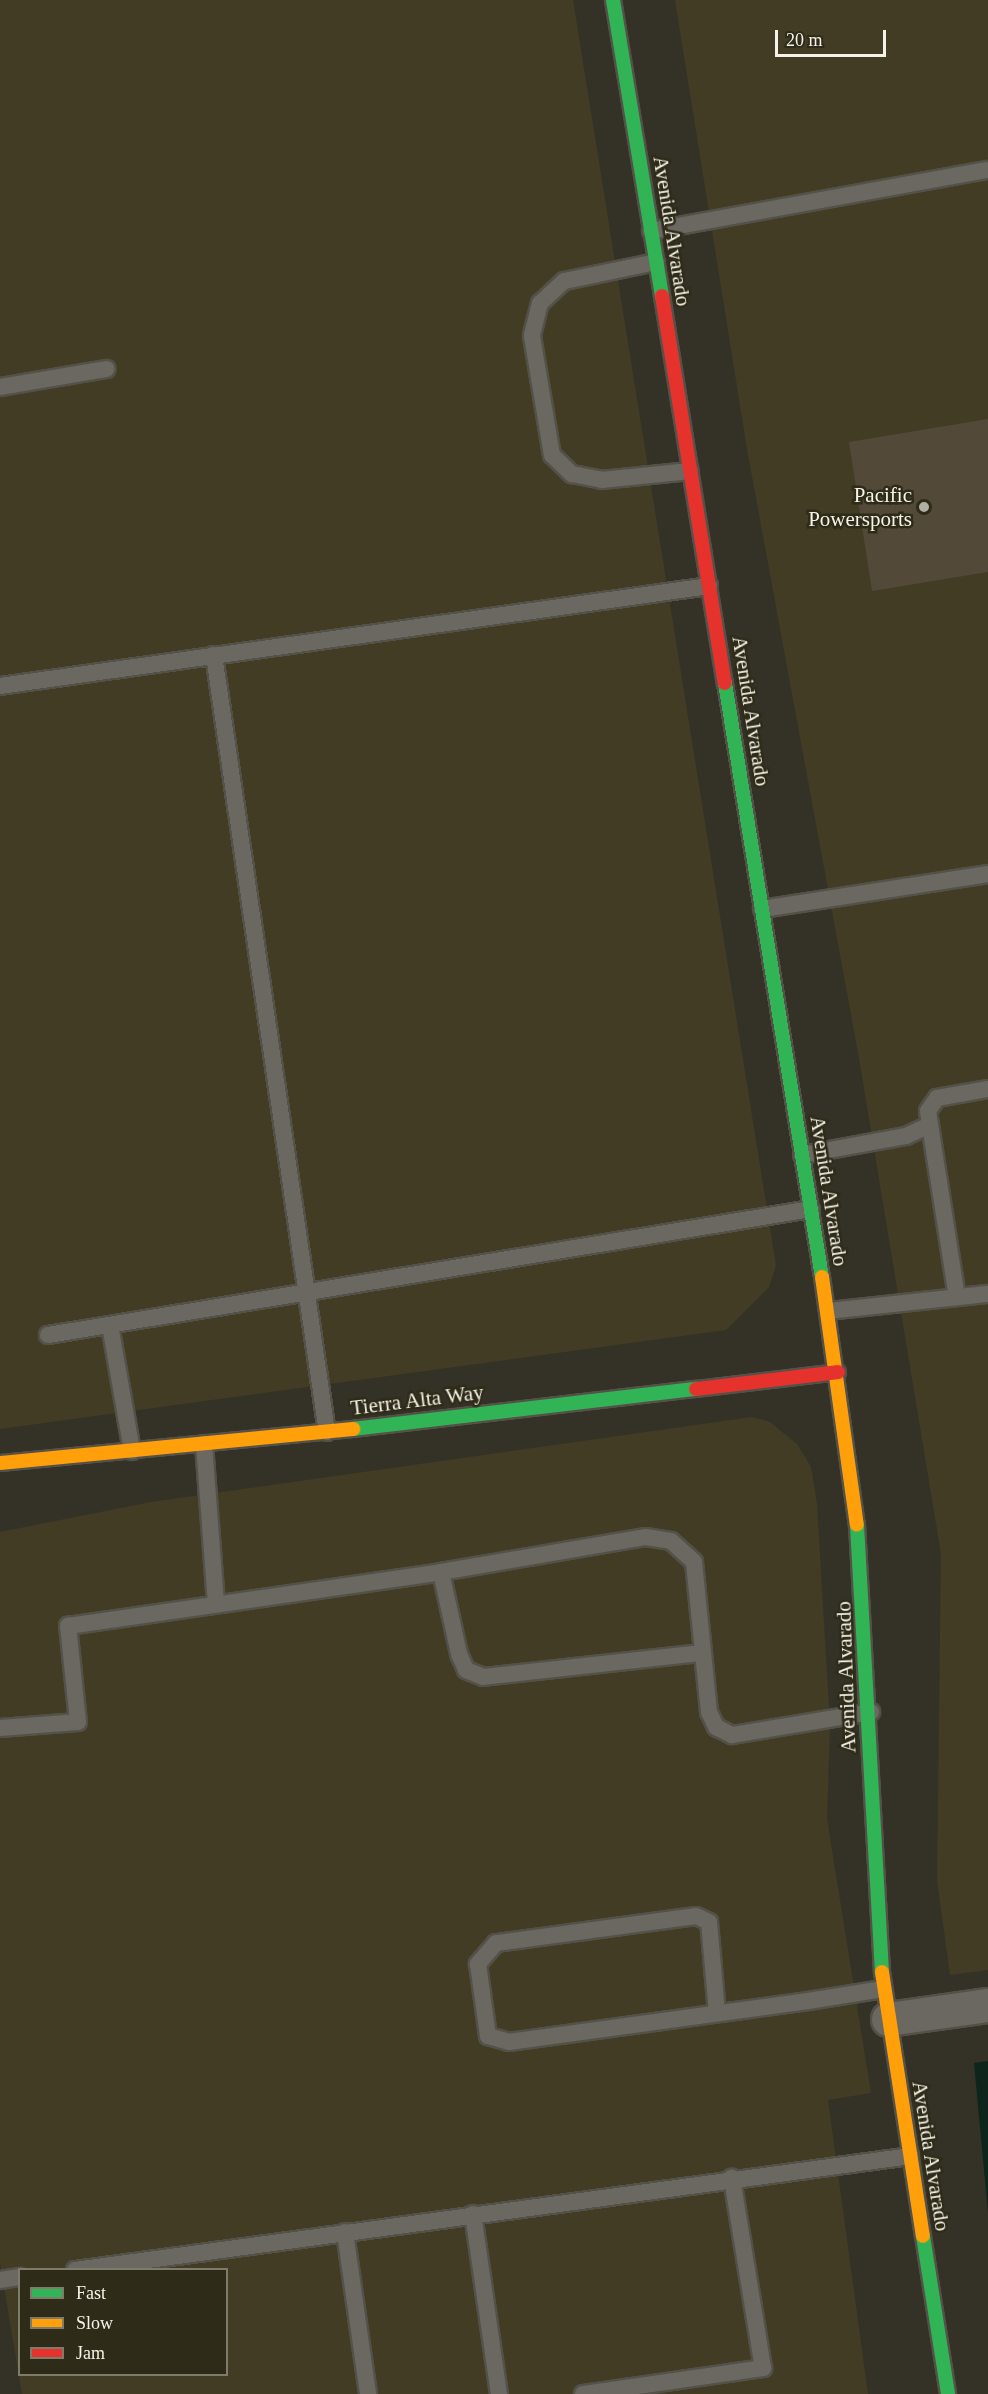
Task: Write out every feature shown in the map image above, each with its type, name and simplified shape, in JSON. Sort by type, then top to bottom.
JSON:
[{"type":"street","name":"Avenida Alvarado","points":[[613,0],[837,1372],[863,1577],[885,2004],[948,2394]]},
{"type":"street","name":"Tierra Alta Way","points":[[0,1463],[327,1432],[837,1372]]},
{"type":"street","points":[[885,2004],[988,2005]]},
{"type":"lane","points":[[651,231],[988,170]]},
{"type":"lane","points":[[656,262],[564,280],[540,303],[532,336],[552,455],[572,474],[602,480],[690,471]]},
{"type":"lane","points":[[0,387],[106,369]]},
{"type":"lane","points":[[0,686],[709,585]]},
{"type":"lane","points":[[214,656],[327,1432]]},
{"type":"lane","points":[[762,909],[988,874]]},
{"type":"lane","points":[[957,1297],[928,1110],[937,1098],[988,1089]]},
{"type":"lane","points":[[802,1155],[906,1136],[930,1125]]},
{"type":"lane","points":[[48,1335],[306,1290],[811,1209]]},
{"type":"lane","points":[[828,1311],[988,1294]]},
{"type":"lane","points":[[110,1325],[132,1451]]},
{"type":"lane","points":[[204,1444],[216,1603]]},
{"type":"lane","points":[[0,1728],[78,1722],[68,1626],[441,1572],[646,1537],[672,1541],[694,1562],[701,1653],[709,1712],[716,1727],[732,1735],[871,1712]]},
{"type":"lane","points":[[441,1572],[459,1654],[466,1670],[483,1677],[701,1653]]},
{"type":"lane","points":[[717,2013],[709,1922],[696,1916],[496,1942],[477,1964],[488,2036],[509,2042],[717,2013],[885,2004]]},
{"type":"lane","points":[[89,2268],[732,2178],[910,2156]]},
{"type":"lane","points":[[582,2394],[763,2368],[732,2178]]},
{"type":"lane","points":[[473,2214],[500,2394]]},
{"type":"lane","points":[[345,2232],[368,2394]]},
{"type":"lane","points":[[0,2280],[18,2277]]},
{"type":"shaded area","points":[[0,0],[573,0],[776,1265],[769,1287],[726,1330],[0,1429]]},
{"type":"shaded area","points":[[675,0],[988,0],[988,1970],[950,1975],[937,1880],[941,1554],[859,1058],[747,449]]},
{"type":"shaded area","points":[[752,1417],[770,1422],[797,1444],[811,1467],[817,1504],[830,1725],[827,1819],[871,2093],[828,2100],[868,2394],[22,2394],[19,2376],[228,2376],[228,2268],[18,2268],[18,2370],[0,2263],[0,1532],[151,1502]]},
{"type":"shaded area","points":[[988,2061],[988,2213],[974,2063]]},
{"type":"building","name":"Pacific Powersports","points":[[988,419],[988,572],[872,591],[849,442]]},
{"type":"traffic: fast","points":[[613,0],[662,296]]},
{"type":"traffic: fast","points":[[725,683],[822,1277]]},
{"type":"traffic: fast","points":[[353,1429],[696,1389]]},
{"type":"traffic: fast","points":[[857,1525],[882,1972]]},
{"type":"traffic: fast","points":[[923,2236],[948,2394]]},
{"type":"traffic: slow","points":[[822,1277],[857,1525]]},
{"type":"traffic: slow","points":[[0,1463],[353,1429]]},
{"type":"traffic: slow","points":[[882,1972],[923,2236]]},
{"type":"traffic: jam","points":[[662,296],[725,683]]},
{"type":"traffic: jam","points":[[696,1389],[838,1372]]},
{"type":"place","name":"Pacific Powersports","points":[[924,507]]}]
